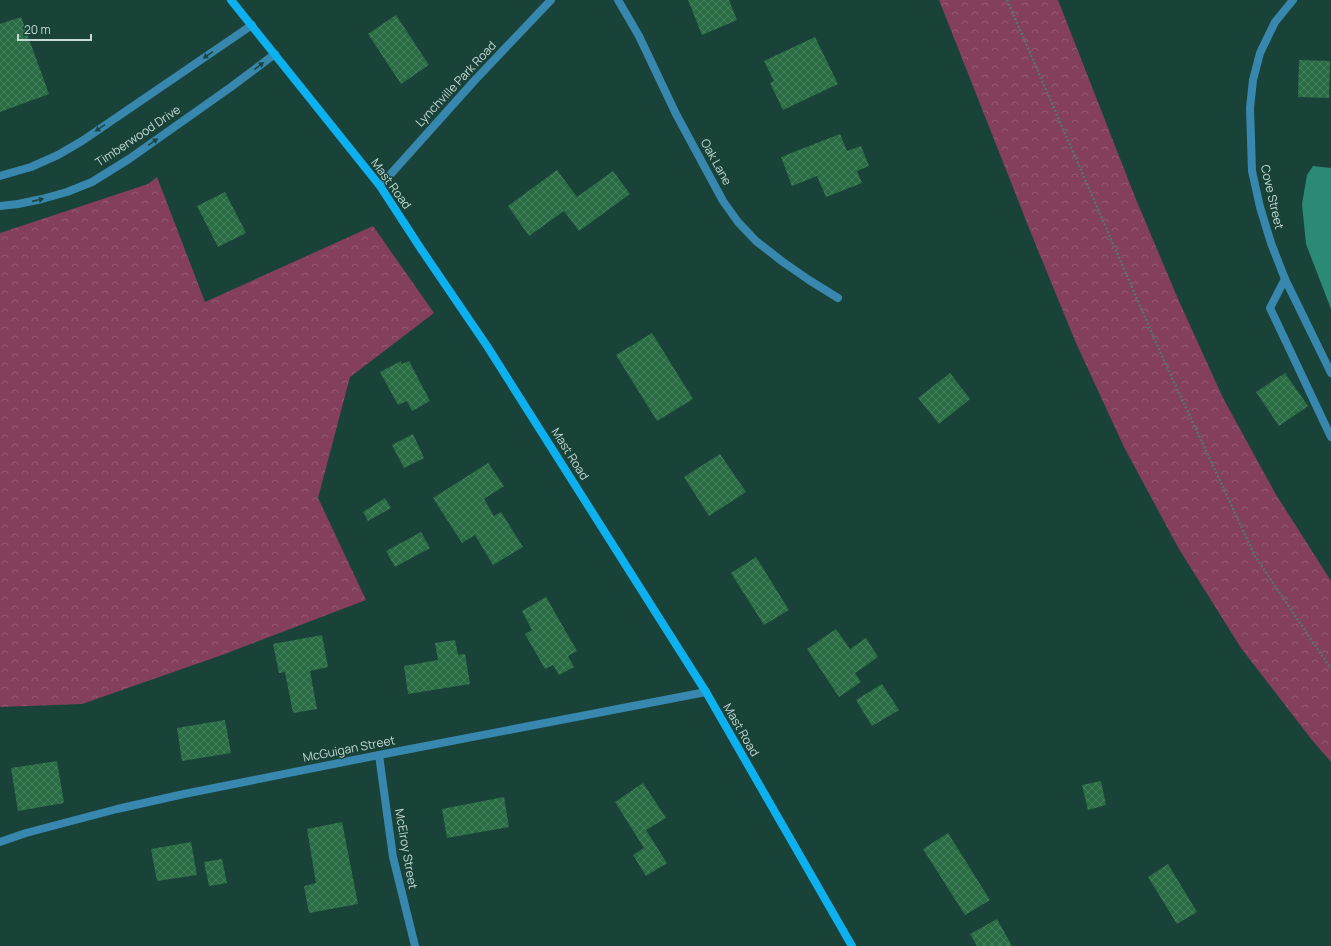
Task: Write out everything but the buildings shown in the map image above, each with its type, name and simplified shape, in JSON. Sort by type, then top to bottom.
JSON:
[{"type":"main road","name":"Mast Road","points":[[231,0],[380,186],[487,346],[706,692],[852,946]]},
{"type":"street","name":"Lynchville Park Road","points":[[380,186],[474,80],[551,0]]},
{"type":"street","name":"Oak Lane","points":[[618,0],[639,36],[679,120],[723,201],[738,222],[756,241],[783,262],[838,298]]},
{"type":"street","name":"Cove Street","points":[[1293,0],[1275,22],[1260,53],[1253,80],[1250,108],[1252,171],[1260,207],[1271,243],[1285,279],[1331,373]]},
{"type":"street","points":[[0,176],[32,167],[58,155],[82,141],[252,25]]},
{"type":"street","name":"Timberwood Drive","points":[[0,206],[42,199],[67,192],[92,182],[129,159],[231,88],[275,54]]},
{"type":"street","points":[[1285,279],[1270,308],[1331,437]]},
{"type":"street","name":"McGuigan Street","points":[[0,842],[26,833],[117,809],[184,794],[706,692]]},
{"type":"street","name":"McElroy Street","points":[[379,755],[393,857],[414,946]]},
{"type":"path","points":[[1007,0],[1161,354],[1255,556],[1331,669]]},
{"type":"green space","points":[[939,0],[1058,0],[1135,197],[1178,299],[1223,398],[1275,493],[1331,581],[1331,762],[1312,740],[1241,648],[1179,549],[1124,447],[1076,343]]},
{"type":"green space","points":[[157,177],[205,302],[373,226],[434,313],[350,377],[318,498],[366,600],[222,655],[82,704],[0,707],[0,233],[148,184]]},
{"type":"shaded area","points":[[1313,166],[1331,168],[1331,309],[1306,244],[1302,204],[1307,175]]}]
